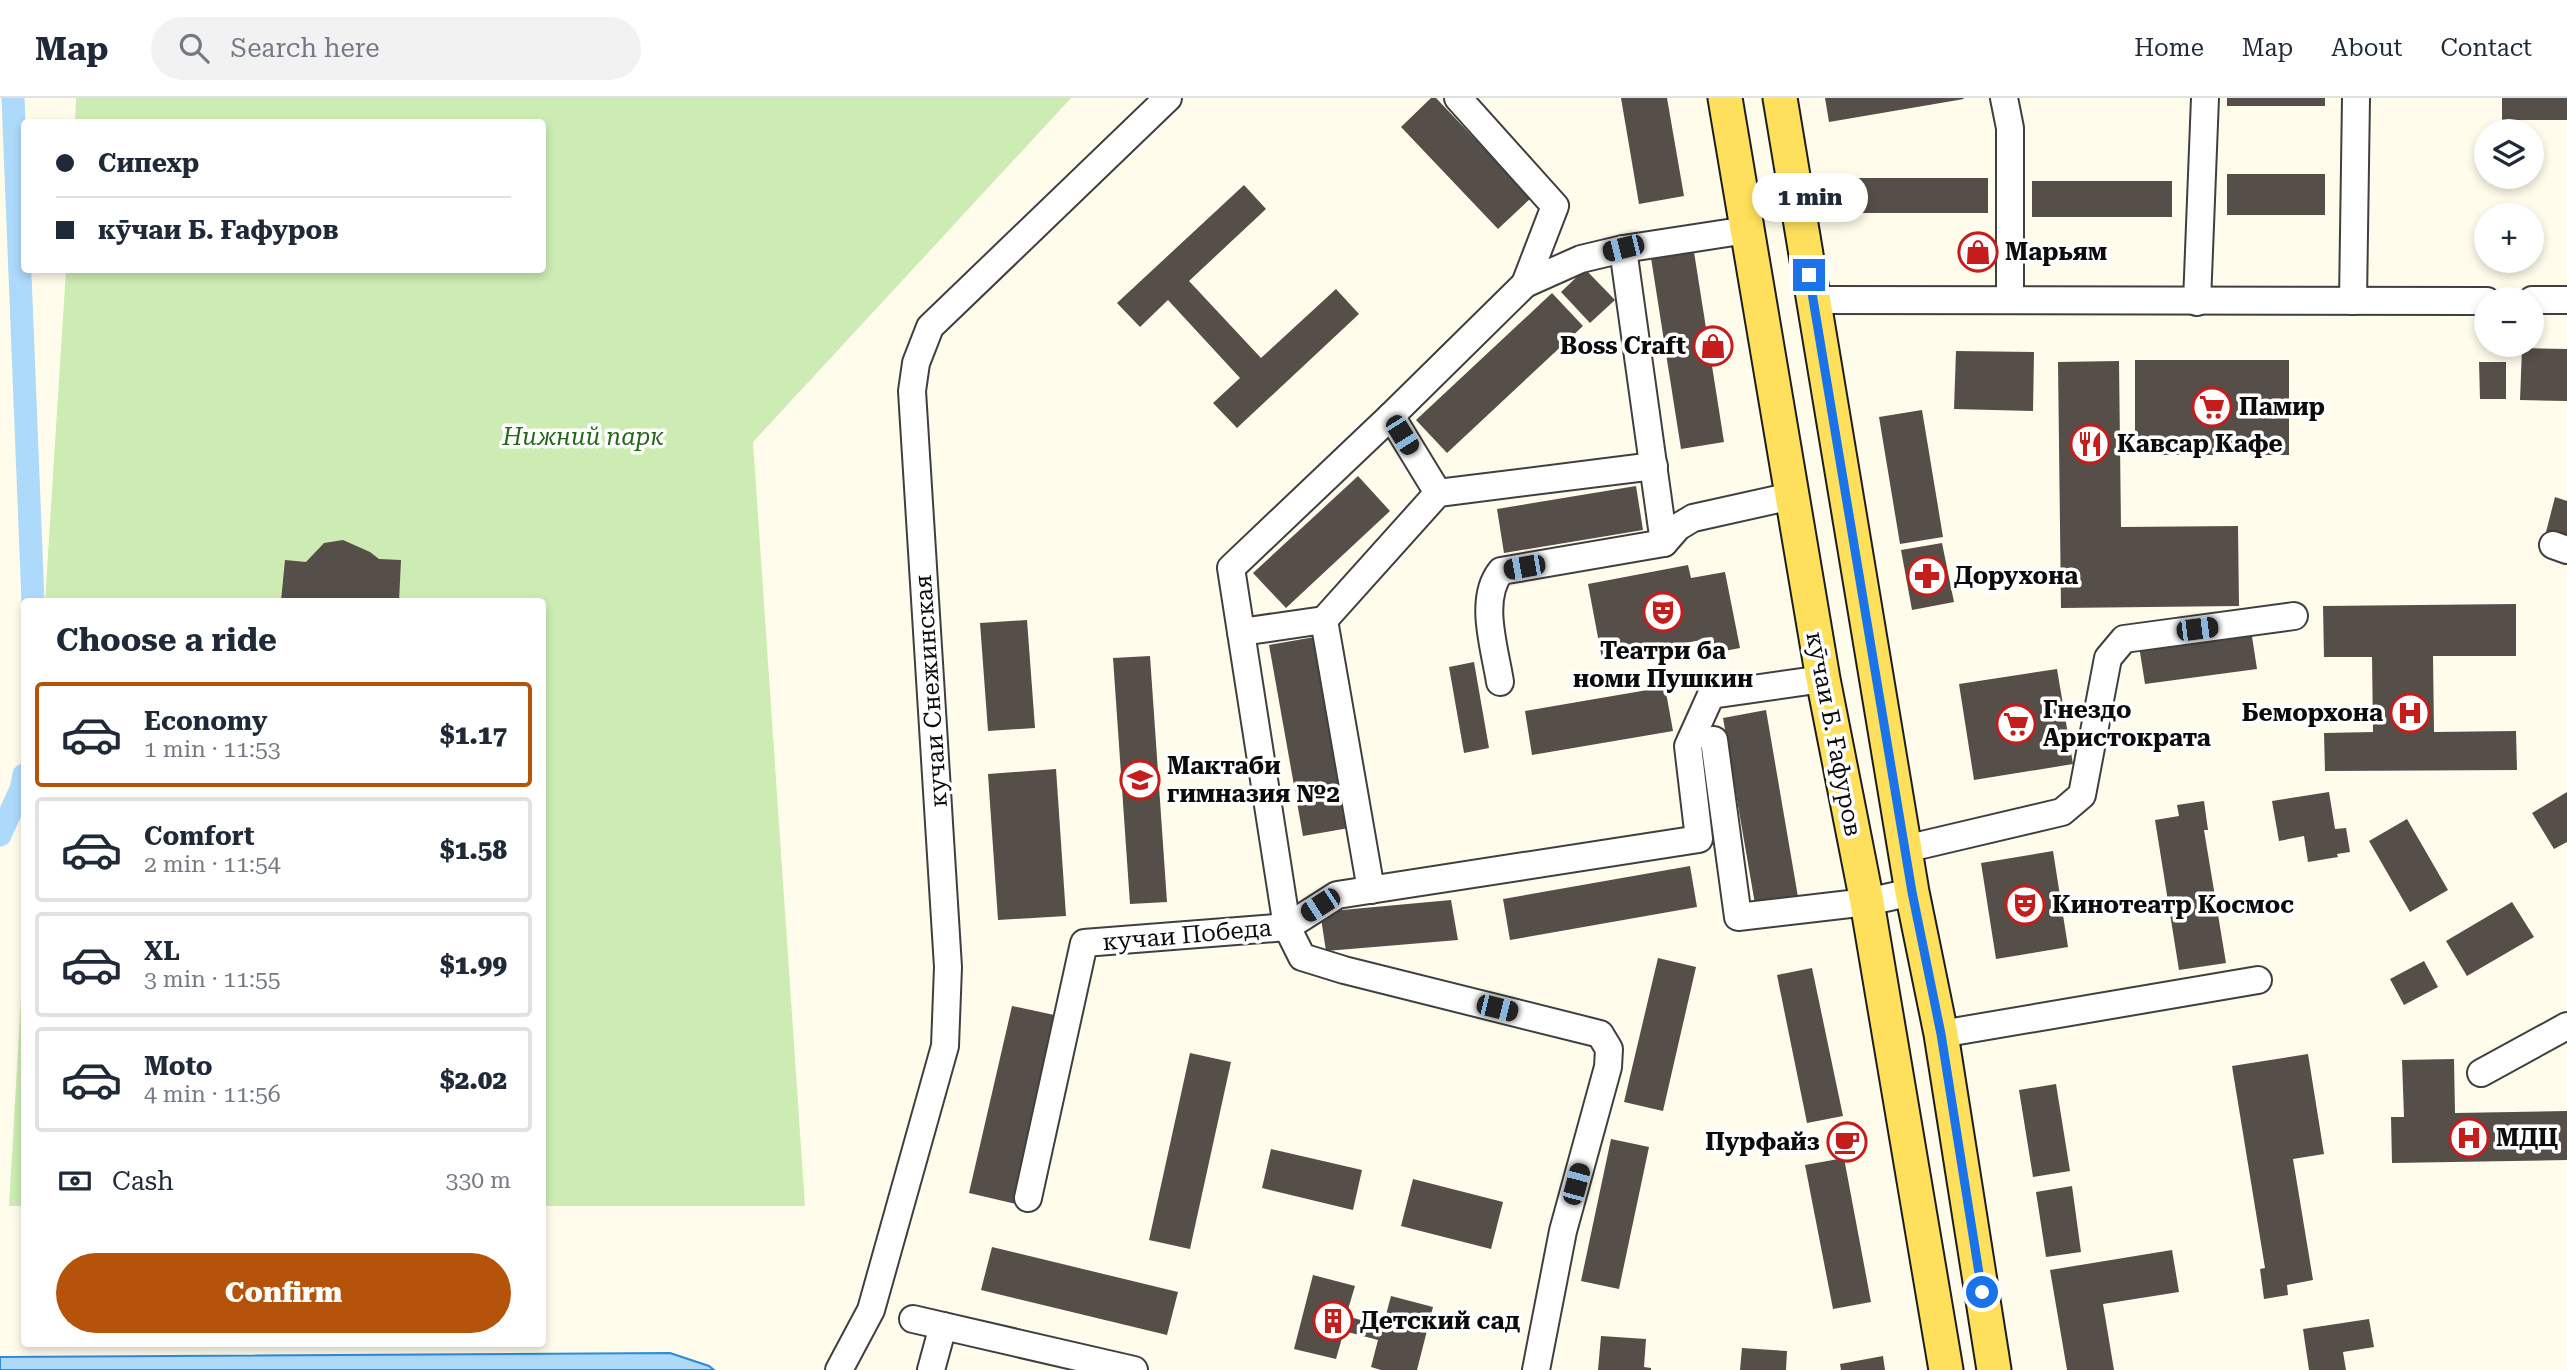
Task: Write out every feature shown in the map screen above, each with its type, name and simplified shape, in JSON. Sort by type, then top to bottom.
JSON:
[{"type":"main road","name":"кӯчаи Б. Ғафуров","points":[[1725,98],[1823,679],[1867,902],[1946,1370]]},
{"type":"main road","name":"кӯчаи Б. Ғафуров","points":[[1780,98],[1912,892],[1941,1034],[1994,1370]]},
{"type":"street","name":"кучаи Снежинская","points":[[839,1370],[871,1310],[945,1046],[948,967],[912,391],[916,363],[930,327],[1168,98]]},
{"type":"street","points":[[1458,98],[1555,206],[1525,284]]},
{"type":"street","points":[[2004,98],[2010,128],[2010,300]]},
{"type":"street","points":[[2010,128],[2018,98]]},
{"type":"street","points":[[2197,302],[2205,98]]},
{"type":"street","points":[[2353,301],[2356,98]]},
{"type":"street","points":[[1536,1370],[1563,1231],[1608,1067],[1609,1049],[1600,1034],[1302,957],[1287,927],[1231,568],[1525,284],[1581,259],[1623,248],[1747,230]]},
{"type":"street","points":[[1623,248],[1664,543]]},
{"type":"street","points":[[1814,300],[2474,300]]},
{"type":"street","points":[[2544,300],[2567,300]]},
{"type":"street","points":[[1391,416],[1438,494]]},
{"type":"street","points":[[1241,632],[1324,620],[1438,494],[1654,466]]},
{"type":"street","points":[[1500,682],[1489,608],[1493,581],[1501,571],[1664,543],[1678,527],[1693,518],[1792,496]]},
{"type":"street","points":[[1905,849],[2062,812],[2082,795],[2108,659],[2124,639],[2294,616]]},
{"type":"street","points":[[1324,620],[1371,890]]},
{"type":"street","name":"кучаи Победа","points":[[1028,1198],[1084,943],[1287,927],[1337,895],[1699,839],[1688,746],[1711,695],[1823,679]]},
{"type":"street","points":[[1714,740],[1738,917],[1867,902],[1912,892]]},
{"type":"street","points":[[1941,1034],[2258,980]]},
{"type":"street","points":[[2481,1073],[2567,1026]]},
{"type":"street","points":[[913,1319],[1134,1370]]},
{"type":"street","points":[[931,1370],[943,1326]]},
{"type":"green space","name":"Нижний парк","points":[[76,98],[1071,98],[753,442],[805,1206],[546,1206],[546,598],[45,598],[66,273],[546,273],[546,119],[75,119]]},
{"type":"green space","points":[[21,998],[21,1206],[9,1206]]},
{"type":"water","points":[[670,1353],[714,1370],[0,1370],[0,1357]]},
{"type":"building","points":[[1431,98],[1436,98],[1531,198],[1498,229],[1401,127]]},
{"type":"building","points":[[1621,98],[1667,98],[1684,196],[1639,204]]},
{"type":"building","points":[[1825,98],[1963,98],[1964,99],[1829,122]]},
{"type":"building","points":[[2227,98],[2325,98],[2325,106],[2227,106]]},
{"type":"building","points":[[2502,98],[2567,98],[2567,120],[2502,119]]},
{"type":"building","points":[[2227,174],[2325,174],[2325,215],[2227,215]]},
{"type":"building","points":[[1847,178],[1988,178],[1988,213],[1847,213]]},
{"type":"building","points":[[2032,181],[2172,181],[2172,217],[2032,217]]},
{"type":"building","points":[[1244,185],[1266,209],[1189,281],[1261,358],[1336,289],[1359,314],[1237,428],[1213,403],[1240,378],[1168,300],[1140,327],[1117,303]]},
{"type":"building","points":[[1694,252],[1724,442],[1681,449],[1651,258]]},
{"type":"building","points":[[1585,269],[1615,300],[1590,323],[1561,292]]},
{"type":"building","points":[[1552,293],[1583,326],[1447,453],[1416,420]]},
{"type":"building","points":[[2544,348],[2567,349],[2567,401],[2520,400],[2522,357],[2544,357]]},
{"type":"building","points":[[1956,351],[2034,352],[2033,411],[1954,409]]},
{"type":"building","name":"Памир","points":[[2135,360],[2289,360],[2289,455],[2135,455]]},
{"type":"building","name":"Кавсар Кафе","points":[[2119,361],[2121,527],[2238,526],[2239,606],[2061,608],[2058,362]]},
{"type":"building","points":[[2479,362],[2506,362],[2506,399],[2480,399]]},
{"type":"building","points":[[1922,410],[1943,537],[1900,544],[1879,417]]},
{"type":"building","points":[[1358,476],[1390,511],[1286,608],[1253,573]]},
{"type":"building","points":[[1636,486],[1643,530],[1504,553],[1497,509]]},
{"type":"building","points":[[2555,497],[2567,501],[2567,538],[2546,532]]},
{"type":"building","points":[[343,540],[379,559],[401,560],[399,598],[281,598],[285,560],[306,562],[324,543]]},
{"type":"building","name":"Дорухона","points":[[1942,543],[1954,602],[1912,610],[1901,550]]},
{"type":"building","name":"Театри ба номи Пушкин","points":[[1688,565],[1691,578],[1725,572],[1740,648],[1703,655],[1701,640],[1602,659],[1588,584]]},
{"type":"building","points":[[2516,604],[2516,656],[2433,656],[2434,732],[2516,731],[2517,770],[2325,771],[2324,733],[2373,732],[2372,657],[2324,657],[2323,606]]},
{"type":"building","points":[[1027,620],[1035,728],[988,731],[980,623]]},
{"type":"building","points":[[2251,630],[2257,669],[2145,684],[2139,646]]},
{"type":"building","points":[[1315,637],[1349,828],[1303,836],[1269,645]]},
{"type":"building","name":"Мактаби гимназия №2","points":[[1150,656],[1167,902],[1130,904],[1113,658]]},
{"type":"building","points":[[1474,662],[1489,748],[1464,753],[1449,667]]},
{"type":"building","name":"Гнездо Аристократа","points":[[2057,669],[2073,764],[1974,780],[1959,684]]},
{"type":"building","points":[[1665,687],[1673,731],[1532,755],[1525,711]]},
{"type":"building","points":[[1766,710],[1798,897],[1755,904],[1723,718]]},
{"type":"building","points":[[1056,769],[1066,916],[998,920],[988,774]]},
{"type":"building","points":[[2329,792],[2335,829],[2346,828],[2350,852],[2308,862],[2304,836],[2279,841],[2272,801]]},
{"type":"building","points":[[2567,792],[2567,842],[2554,849],[2532,813]]},
{"type":"building","points":[[2204,801],[2208,830],[2204,830],[2226,963],[2179,970],[2155,820],[2179,816],[2177,805]]},
{"type":"building","points":[[2407,819],[2448,890],[2410,912],[2369,841]]},
{"type":"building","name":"Кинотеатр Космос","points":[[2053,851],[2068,947],[1996,959],[1981,863]]},
{"type":"building","points":[[1690,866],[1697,907],[1510,940],[1503,899]]},
{"type":"building","points":[[1451,900],[1458,940],[1326,951],[1320,912]]},
{"type":"building","points":[[2512,902],[2534,937],[2467,976],[2446,941]]},
{"type":"building","points":[[1658,958],[1696,967],[1663,1111],[1624,1102]]},
{"type":"building","points":[[2424,961],[2438,987],[2404,1005],[2390,979]]},
{"type":"building","points":[[1812,968],[1843,1116],[1807,1123],[1777,975]]},
{"type":"building","points":[[1012,1006],[1059,1016],[1016,1204],[969,1193]]},
{"type":"building","points":[[1190,1053],[1231,1062],[1190,1249],[1149,1240]]},
{"type":"building","points":[[2308,1054],[2324,1154],[2293,1159],[2313,1280],[2287,1285],[2288,1295],[2264,1299],[2260,1269],[2265,1268],[2232,1066]]},
{"type":"building","points":[[2454,1059],[2455,1113],[2567,1111],[2567,1160],[2392,1163],[2391,1117],[2404,1117],[2402,1060]]},
{"type":"building","points":[[2056,1084],[2070,1171],[2033,1177],[2019,1090]]},
{"type":"building","points":[[1611,1139],[1649,1147],[1619,1289],[1581,1281]]},
{"type":"building","points":[[1271,1149],[1362,1170],[1353,1210],[1262,1188]]},
{"type":"building","points":[[1844,1158],[1871,1302],[1833,1309],[1805,1165]]},
{"type":"building","points":[[1413,1179],[1503,1202],[1491,1249],[1401,1226]]},
{"type":"building","points":[[2072,1186],[2081,1252],[2046,1257],[2036,1192]]},
{"type":"building","points":[[992,1247],[1178,1292],[1167,1335],[981,1290]]},
{"type":"building","points":[[2172,1250],[2179,1292],[2103,1304],[2114,1370],[2067,1370],[2050,1270]]},
{"type":"building","name":"Детский сад","points":[[1313,1275],[1355,1286],[1346,1316],[1383,1326],[1391,1296],[1433,1307],[1417,1370],[1381,1370],[1371,1367],[1378,1340],[1344,1331],[1336,1359],[1294,1349]]},
{"type":"building","points":[[2369,1319],[2374,1347],[2343,1352],[2346,1370],[2309,1370],[2303,1329]]},
{"type":"building","points":[[1601,1336],[1646,1339],[1644,1367],[1651,1370],[1598,1370]]},
{"type":"building","points":[[1742,1348],[1787,1351],[1786,1370],[1740,1370]]},
{"type":"building","points":[[1883,1356],[1885,1370],[1841,1370],[1840,1364]]},
{"type":"waterway","points":[[13,98],[33,598]]},
{"type":"waterway","points":[[0,835],[21,789]]},
{"type":"place","name":"Марьям","points":[[1978,252]]},
{"type":"place","name":"Boss Craft","points":[[1713,346]]},
{"type":"place","name":"Памир","points":[[2212,407]]},
{"type":"place","name":"Кавсар Кафе","points":[[2090,444]]},
{"type":"place","name":"Дорухона","points":[[1927,576]]},
{"type":"place","name":"Театри ба номи Пушкин","points":[[1663,612]]},
{"type":"place","name":"Беморхона","points":[[2410,713]]},
{"type":"place","name":"Гнездо Аристократа","points":[[2016,724]]},
{"type":"place","name":"Мактаби гимназия №2","points":[[1140,780]]},
{"type":"place","name":"Кинотеатр Космос","points":[[2025,905]]},
{"type":"place","name":"МДЦ","points":[[2469,1138]]},
{"type":"place","name":"Пурфайз","points":[[1847,1142]]},
{"type":"place","name":"Детский сад","points":[[1333,1321]]},
{"type":"route","points":[[1809,275],[1912,892],[1941,1034],[1982,1292]]}]
